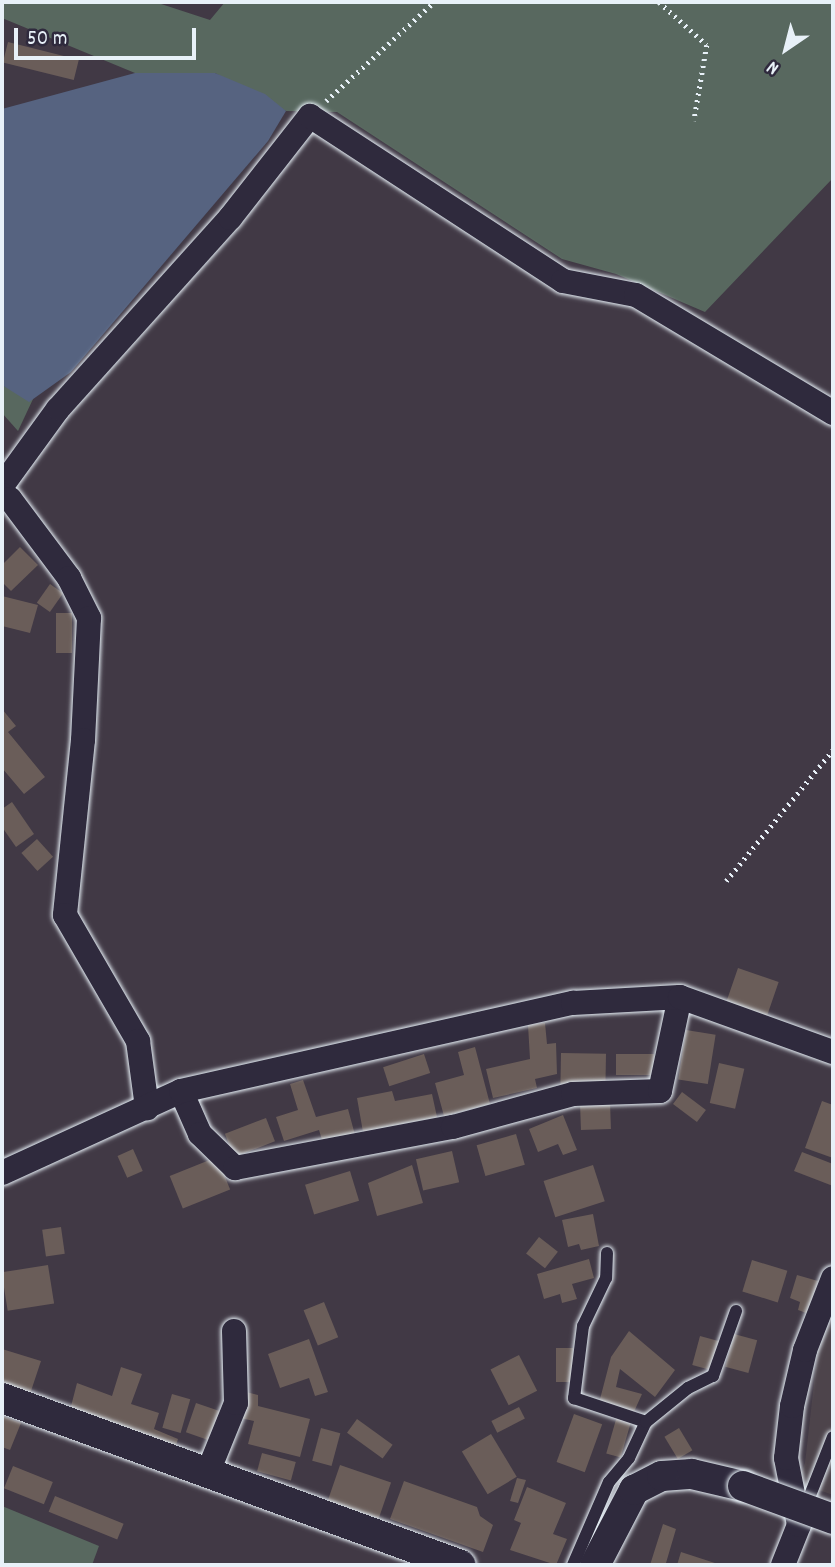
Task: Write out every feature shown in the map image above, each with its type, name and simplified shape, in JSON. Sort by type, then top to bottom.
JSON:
[{"type":"street","points":[[2,486],[58,409],[230,218],[310,116],[563,281],[636,295],[833,413]]},
{"type":"street","points":[[2,495],[10,499],[69,578],[89,618],[65,915],[138,1041],[147,1108]]},
{"type":"street","points":[[181,1091],[200,1134],[235,1168],[439,1130],[573,1094],[660,1091],[680,997]]},
{"type":"street","points":[[2,1173],[181,1091],[573,1003],[680,997],[833,1052]]},
{"type":"street","points":[[783,1565],[799,1525],[786,1458],[792,1406],[805,1350],[833,1278]]},
{"type":"street","points":[[208,1472],[236,1403],[234,1331]]},
{"type":"street","points":[[2,1398],[461,1565]]},
{"type":"street","points":[[595,1565],[634,1490],[662,1476],[692,1474],[743,1486],[833,1518]]},
{"type":"lane","points":[[607,1253],[606,1278],[583,1326],[574,1398],[646,1422]]},
{"type":"lane","points":[[573,1565],[609,1482],[629,1458],[646,1422],[688,1388],[713,1376],[736,1311]]},
{"type":"lane","points":[[799,1525],[833,1437]]},
{"type":"path","points":[[310,116],[434,2]]},
{"type":"path","points":[[659,2],[707,45],[694,121]]},
{"type":"path","points":[[726,881],[833,750]]},
{"type":"shaded area","points":[[833,1309],[833,1495],[798,1483],[805,1463],[818,1348]]},
{"type":"green space","points":[[2,2],[155,2],[210,20],[225,2],[833,2],[833,178],[705,312],[616,274],[562,259],[337,112],[286,111],[215,73],[135,73],[2,18]]},
{"type":"green space","points":[[2,385],[33,399],[18,431],[2,413]]},
{"type":"green space","points":[[2,1506],[99,1546],[92,1565],[2,1565]]},
{"type":"water","points":[[135,73],[215,73],[265,94],[286,111],[268,141],[71,372],[29,402],[2,385],[2,109]]},
{"type":"building","points":[[8,42],[79,60],[74,80],[3,62]]},
{"type":"building","points":[[20,547],[38,565],[11,591],[2,582],[2,565]]},
{"type":"building","points":[[50,584],[63,593],[50,612],[37,603]]},
{"type":"building","points":[[2,596],[38,605],[30,633],[2,626]]},
{"type":"building","points":[[56,613],[72,613],[72,653],[56,653]]},
{"type":"building","points":[[2,709],[16,726],[8,732],[45,777],[24,794],[2,768]]},
{"type":"building","points":[[12,802],[34,834],[16,847],[2,827],[2,809]]},
{"type":"building","points":[[37,839],[53,857],[37,871],[21,853]]},
{"type":"building","points":[[738,968],[779,982],[767,1017],[726,1003]]},
{"type":"building","points":[[545,1023],[547,1044],[556,1043],[557,1074],[535,1079],[537,1088],[493,1098],[486,1069],[530,1059],[528,1025]]},
{"type":"building","points":[[686,1030],[716,1035],[708,1084],[678,1079]]},
{"type":"building","points":[[475,1047],[490,1104],[444,1116],[435,1083],[464,1075],[458,1052]]},
{"type":"building","points":[[561,1053],[606,1054],[605,1087],[560,1086]]},
{"type":"building","points":[[424,1054],[430,1073],[389,1086],[383,1067]]},
{"type":"building","points":[[616,1054],[654,1054],[654,1075],[616,1075]]},
{"type":"building","points":[[719,1063],[744,1069],[735,1109],[710,1103]]},
{"type":"building","points":[[303,1080],[316,1117],[348,1109],[355,1135],[323,1143],[319,1130],[284,1141],[276,1117],[298,1110],[290,1084]]},
{"type":"building","points":[[392,1091],[395,1101],[432,1094],[437,1117],[363,1132],[357,1098]]},
{"type":"building","points":[[682,1092],[706,1110],[697,1122],[673,1104]]},
{"type":"building","points":[[822,1101],[833,1105],[833,1158],[805,1148]]},
{"type":"building","points":[[610,1102],[611,1129],[581,1130],[580,1103]]},
{"type":"building","points":[[563,1115],[577,1150],[563,1155],[558,1144],[538,1152],[529,1129]]},
{"type":"building","points":[[266,1118],[275,1141],[234,1157],[225,1134]]},
{"type":"building","points":[[516,1134],[525,1165],[485,1176],[477,1145]]},
{"type":"building","points":[[133,1149],[143,1171],[127,1178],[117,1156]]},
{"type":"building","points":[[452,1151],[459,1182],[423,1191],[416,1159]]},
{"type":"building","points":[[802,1152],[833,1164],[833,1186],[794,1171]]},
{"type":"building","points":[[217,1157],[230,1189],[183,1209],[170,1176]]},
{"type":"building","points":[[412,1165],[423,1203],[377,1216],[368,1183]]},
{"type":"building","points":[[593,1165],[605,1201],[555,1217],[544,1181]]},
{"type":"building","points":[[350,1171],[359,1201],[314,1214],[305,1185]]},
{"type":"building","points":[[593,1214],[599,1246],[581,1250],[579,1244],[568,1247],[562,1220]]},
{"type":"building","points":[[61,1227],[65,1254],[46,1256],[42,1230]]},
{"type":"building","points":[[539,1237],[558,1252],[545,1268],[526,1254]]},
{"type":"building","points":[[589,1259],[594,1278],[572,1284],[577,1299],[562,1303],[560,1294],[544,1299],[537,1274]]},
{"type":"building","points":[[752,1260],[787,1271],[778,1302],[742,1292]]},
{"type":"building","points":[[48,1265],[54,1304],[8,1311],[2,1272]]},
{"type":"building","points":[[797,1275],[818,1281],[809,1314],[798,1310],[800,1302],[790,1298]]},
{"type":"building","points":[[324,1302],[338,1337],[318,1345],[304,1310]]},
{"type":"building","points":[[629,1331],[675,1370],[655,1397],[620,1369],[616,1387],[642,1394],[633,1414],[599,1403],[611,1357]]},
{"type":"building","points":[[734,1334],[757,1340],[748,1373],[725,1367]]},
{"type":"building","points":[[700,1336],[719,1341],[712,1370],[692,1365]]},
{"type":"building","points":[[309,1339],[328,1392],[315,1396],[309,1378],[280,1388],[268,1354]]},
{"type":"building","points":[[556,1348],[573,1348],[573,1382],[556,1382]]},
{"type":"building","points":[[2,1349],[41,1361],[30,1394],[2,1385]]},
{"type":"building","points":[[519,1355],[537,1391],[509,1405],[490,1370]]},
{"type":"building","points":[[121,1367],[142,1374],[131,1404],[159,1413],[154,1429],[178,1439],[174,1451],[69,1414],[77,1383],[112,1396]]},
{"type":"building","points":[[246,1392],[258,1395],[258,1406],[310,1419],[300,1457],[248,1444],[254,1421],[240,1418]]},
{"type":"building","points":[[172,1394],[190,1399],[181,1433],[162,1428]]},
{"type":"building","points":[[196,1403],[222,1412],[212,1441],[186,1432]]},
{"type":"building","points":[[519,1407],[525,1419],[497,1433],[491,1421]]},
{"type":"building","points":[[574,1414],[602,1424],[585,1472],[557,1462]]},
{"type":"building","points":[[2,1416],[21,1423],[10,1450],[2,1447]]},
{"type":"building","points":[[617,1416],[631,1420],[621,1458],[606,1453]]},
{"type":"building","points":[[357,1419],[393,1445],[383,1459],[347,1433]]},
{"type":"building","points":[[321,1428],[340,1433],[332,1466],[312,1461]]},
{"type":"building","points":[[679,1428],[692,1450],[678,1459],[664,1437]]},
{"type":"building","points":[[491,1434],[517,1477],[488,1494],[462,1452]]},
{"type":"building","points":[[262,1453],[296,1462],[291,1480],[257,1471]]},
{"type":"building","points":[[340,1465],[391,1483],[379,1519],[328,1501]]},
{"type":"building","points":[[13,1466],[53,1482],[44,1504],[4,1488]]},
{"type":"building","points":[[517,1478],[526,1480],[518,1503],[510,1501]]},
{"type":"building","points":[[404,1481],[477,1507],[480,1516],[493,1525],[483,1552],[390,1519]]},
{"type":"building","points":[[527,1487],[566,1503],[553,1534],[567,1539],[556,1565],[510,1550],[521,1523],[514,1520]]},
{"type":"building","points":[[55,1496],[124,1524],[117,1539],[49,1512]]},
{"type":"building","points":[[663,1524],[676,1529],[666,1563],[672,1565],[650,1565]]},
{"type":"building","points":[[681,1552],[721,1565],[677,1565]]}]
